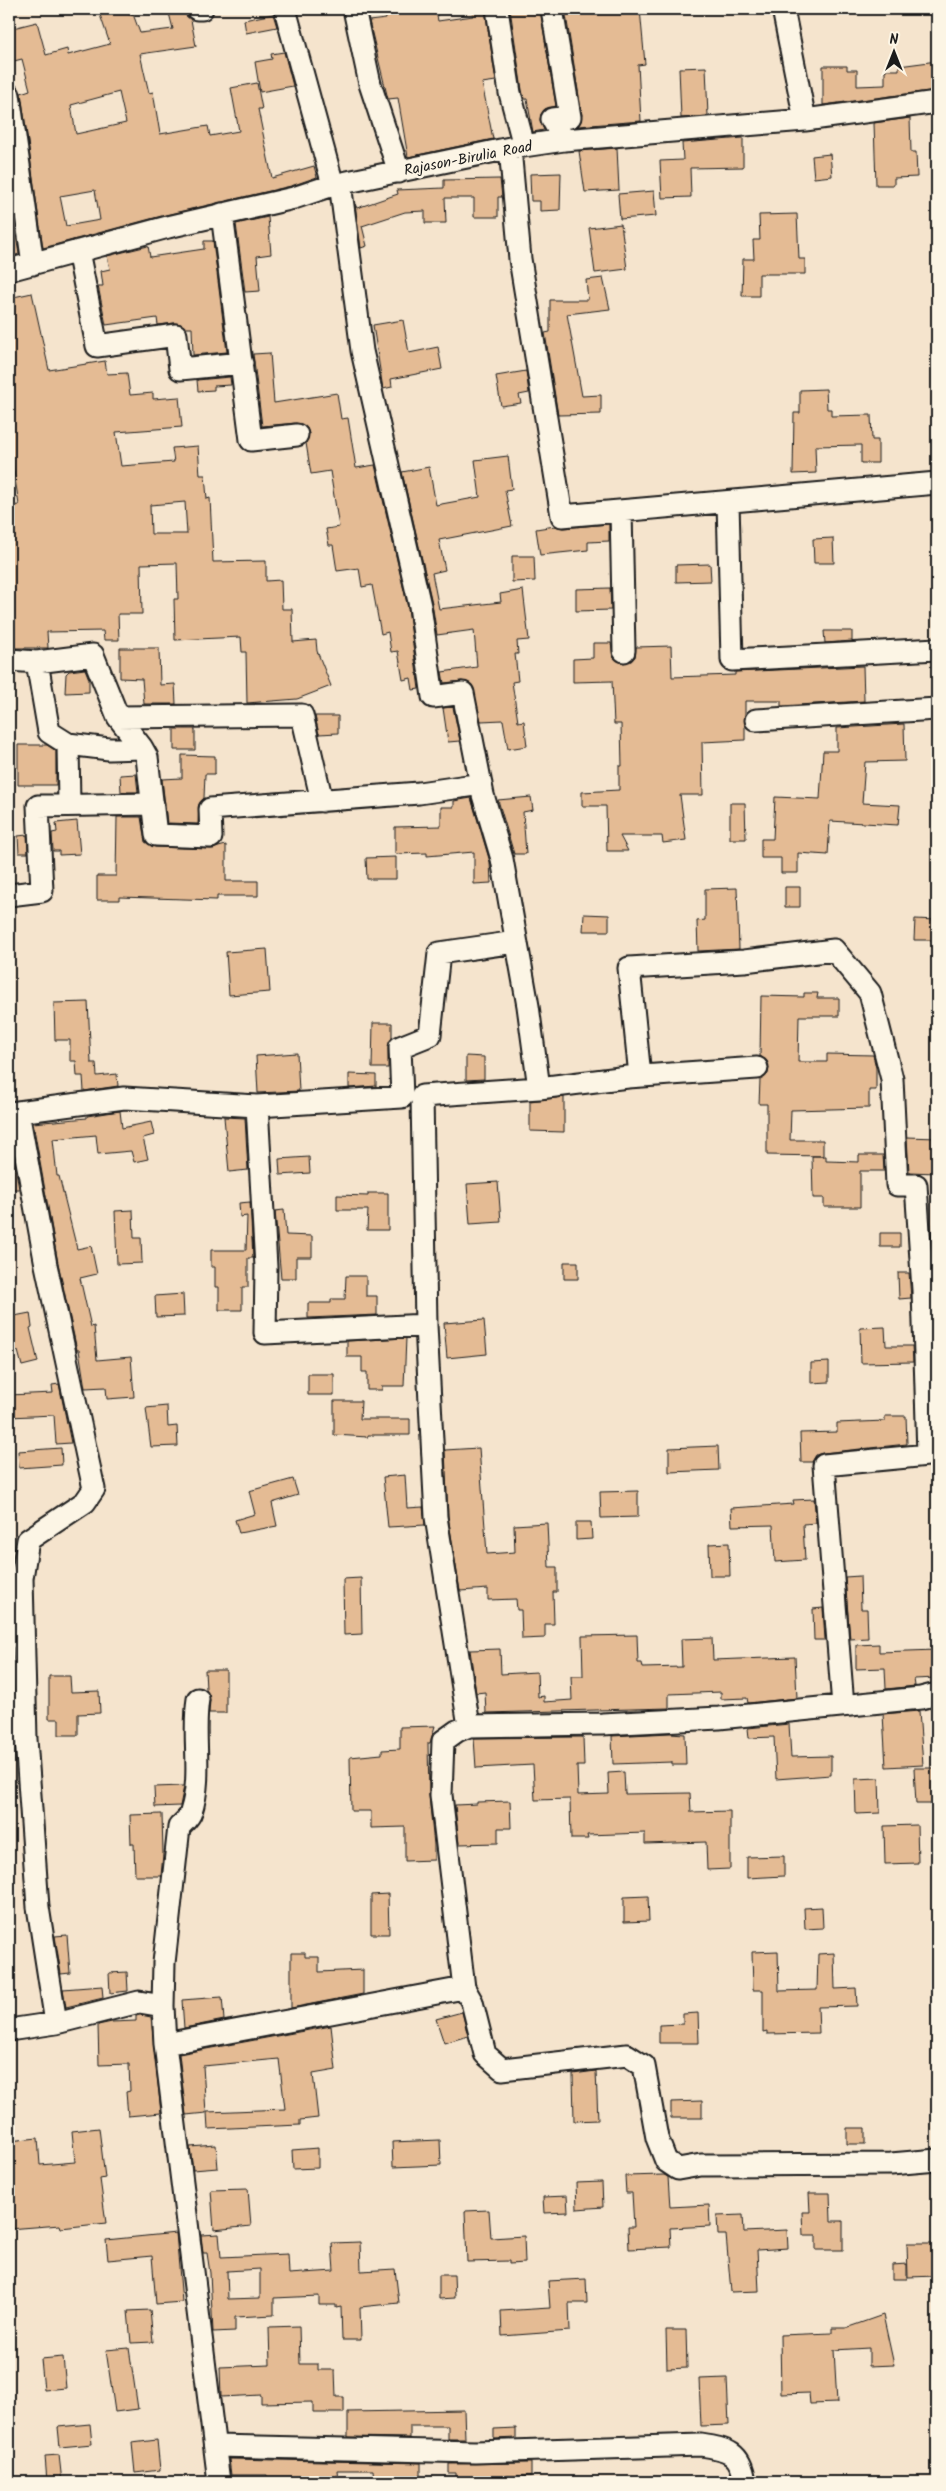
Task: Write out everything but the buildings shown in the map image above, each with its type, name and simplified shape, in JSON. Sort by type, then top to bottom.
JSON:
[{"type":"street","points":[[197,9],[202,9]]},
{"type":"street","points":[[285,9],[336,184],[362,351],[420,606],[433,697],[463,693],[481,784],[502,859],[539,1088]]},
{"type":"street","points":[[354,9],[370,84],[399,172]]},
{"type":"street","points":[[497,9],[517,147],[520,259],[562,516],[937,483]]},
{"type":"street","points":[[552,9],[570,117],[552,119],[564,140]]},
{"type":"street","points":[[783,9],[805,120]]},
{"type":"street","points":[[9,95],[33,264]]},
{"type":"street","name":"Rajason-Birulia Road","points":[[9,270],[222,214],[294,198],[336,184],[517,147],[564,140],[805,120],[937,102]]},
{"type":"street","points":[[222,214],[251,440],[297,435]]},
{"type":"street","points":[[78,251],[97,346],[176,335],[180,369],[242,363]]},
{"type":"street","points":[[728,502],[732,660],[937,649]]},
{"type":"street","points":[[621,511],[624,651]]},
{"type":"street","points":[[9,660],[37,662],[93,655],[118,717],[147,757],[156,835],[211,837],[210,810],[419,793],[481,784]]},
{"type":"street","points":[[37,662],[49,732],[68,744],[109,749],[142,748]]},
{"type":"street","points":[[756,720],[937,709]]},
{"type":"street","points":[[118,717],[302,715],[322,801]]},
{"type":"street","points":[[68,744],[69,805]]},
{"type":"street","points":[[9,895],[42,891],[38,806],[153,804]]},
{"type":"street","points":[[468,1726],[436,1517],[412,1097],[400,1047],[430,1036],[439,953],[516,942]]},
{"type":"street","points":[[640,1076],[629,968],[744,961],[834,950],[870,993],[892,1079],[897,1185],[916,1185],[933,1454],[824,1465],[844,1706]]},
{"type":"street","points":[[56,2023],[38,1907],[26,1739],[22,1578],[28,1540],[85,1502],[94,1489],[14,1113],[124,1098],[257,1106],[539,1088],[640,1076],[758,1068]]},
{"type":"street","points":[[257,1106],[266,1267],[265,1333],[426,1325]]},
{"type":"street","points":[[937,1694],[921,1698],[720,1718],[602,1724],[468,1726],[442,1741],[441,1795],[464,1988],[472,2002],[485,2054],[502,2069],[627,2055],[644,2066],[657,2138],[666,2161],[678,2168],[701,2165],[891,2164],[937,2160]]},
{"type":"street","points":[[198,1699],[194,1721],[196,1774],[191,1814],[179,1827],[164,1963],[163,2006],[165,2044],[219,2482]]},
{"type":"street","points":[[165,2044],[464,1988]]},
{"type":"street","points":[[9,2030],[56,2023],[139,2002],[163,2006]]},
{"type":"street","points":[[214,2446],[475,2452],[701,2445],[725,2449],[738,2459],[744,2468],[745,2482]]}]
